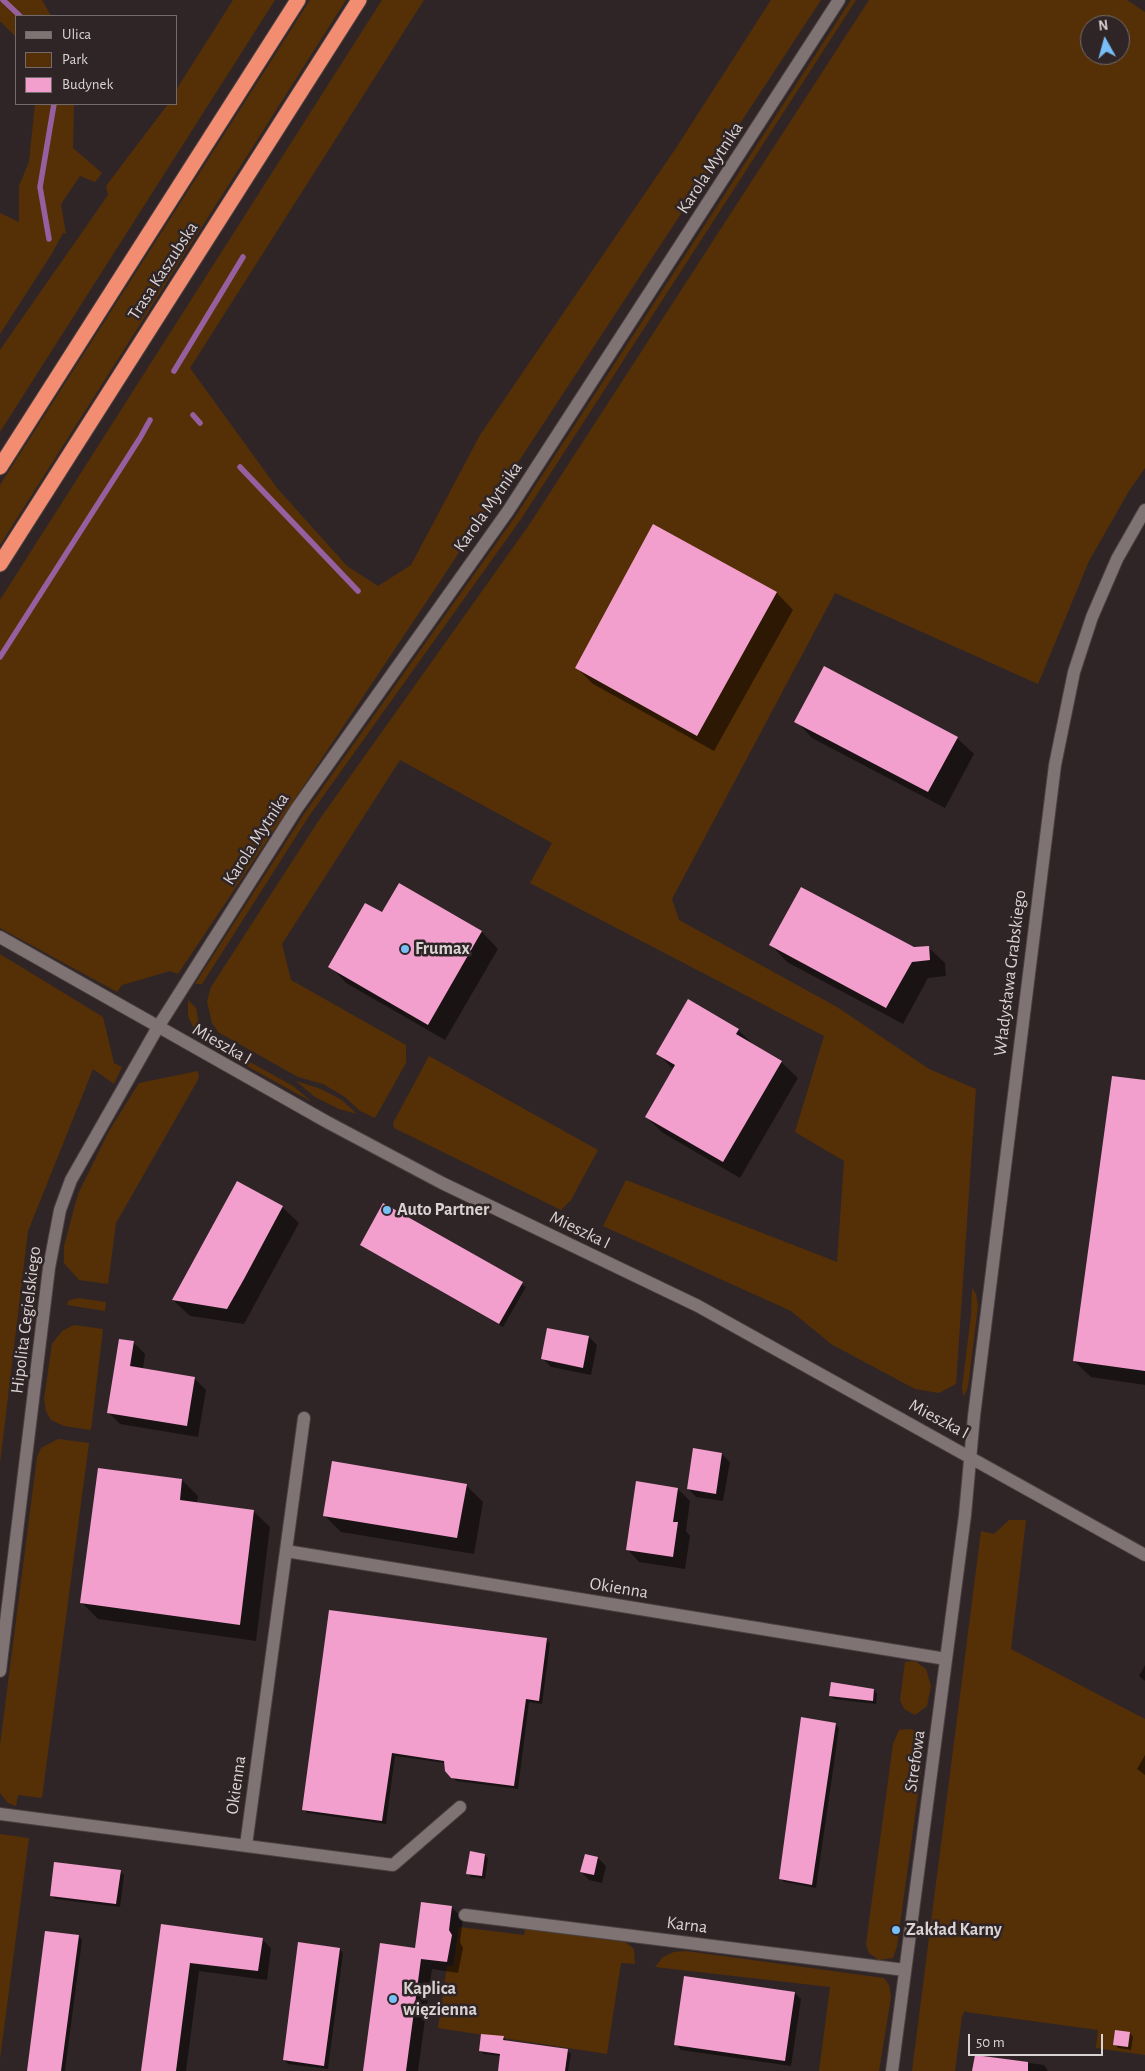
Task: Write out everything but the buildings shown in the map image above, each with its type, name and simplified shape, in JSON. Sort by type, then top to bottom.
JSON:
[{"type":"highway","name":"Trasa Kaszubska","points":[[0,467],[298,0]]},
{"type":"highway","name":"Trasa Kaszubska","points":[[0,564],[359,0]]},
{"type":"street","name":"Karola Mytnika","points":[[158,1027],[297,808],[508,511],[839,0]]},
{"type":"street","name":"Władysława Grabskiego","points":[[970,1456],[1055,765],[1074,672],[1092,617],[1117,559],[1145,510]]},
{"type":"street","name":"Mieszka I","points":[[0,937],[310,1112],[442,1183],[698,1306],[1145,1555]]},
{"type":"street","name":"Hipolita Cegielskiego","points":[[0,1671],[49,1268],[60,1210],[71,1180],[158,1027]]},
{"type":"street","name":"Okienna","points":[[246,1846],[304,1418]]},
{"type":"street","name":"Strefowa","points":[[892,2071],[946,1659],[970,1456]]},
{"type":"street","name":"Okienna","points":[[286,1551],[946,1659]]},
{"type":"street","points":[[0,1814],[394,1865],[460,1807]]},
{"type":"street","name":"Karna","points":[[465,1915],[905,1970]]},
{"type":"green space","points":[[0,0],[42,0],[50,15],[15,15],[15,36],[0,21]]},
{"type":"green space","points":[[233,0],[275,0],[0,432],[0,350],[108,195],[106,186],[167,105],[178,105],[178,87]]},
{"type":"green space","points":[[310,0],[346,0],[0,545],[0,485]]},
{"type":"green space","points":[[382,0],[424,0],[190,368],[277,488],[347,566],[378,586],[411,565],[480,435],[676,148],[771,0],[821,0],[439,583],[178,974],[170,971],[122,985],[117,992],[0,928],[0,600]]},
{"type":"green space","points":[[851,0],[856,0],[521,519],[309,816],[202,984],[195,984],[304,814],[517,514]]},
{"type":"green space","points":[[869,0],[1127,0],[1145,12],[1145,468],[1129,491],[1089,561],[1038,684],[835,593],[672,899],[679,920],[837,1007],[929,1069],[976,1089],[956,1384],[939,1393],[915,1389],[831,1344],[791,1311],[603,1226],[626,1180],[837,1262],[844,1161],[795,1132],[824,1036],[530,883],[552,843],[400,760],[282,944],[291,980],[406,1045],[406,1063],[375,1118],[360,1111],[345,1097],[323,1084],[298,1077],[218,1032],[212,1023],[207,1001],[211,987],[317,823],[529,525]]},
{"type":"green space","points":[[35,105],[74,105],[73,148],[102,173],[95,182],[80,176],[61,204],[66,234],[63,233],[0,334],[0,213],[19,222],[19,186],[29,162]]},
{"type":"green space","points":[[0,954],[103,1017],[114,1063],[122,1067],[114,1084],[93,1069],[28,1231],[0,1463]]},
{"type":"green space","points":[[188,1000],[196,1008],[199,1024],[196,1034],[188,1016]]},
{"type":"green space","points":[[214,1042],[293,1086],[312,1102],[209,1045]]},
{"type":"green space","points":[[429,1056],[598,1150],[571,1200],[561,1210],[394,1128],[393,1123]]},
{"type":"green space","points":[[198,1071],[199,1078],[116,1223],[108,1284],[79,1280],[64,1263],[64,1246],[78,1194],[109,1131],[139,1083]]},
{"type":"green space","points":[[296,1081],[321,1089],[342,1100],[357,1114],[339,1109],[315,1097]]},
{"type":"green space","points":[[972,1288],[976,1294],[978,1306],[968,1386],[964,1397],[962,1388],[971,1315]]},
{"type":"green space","points":[[78,1298],[106,1302],[105,1311],[67,1305],[68,1301]]},
{"type":"green space","points":[[74,1325],[103,1329],[91,1430],[64,1426],[51,1420],[46,1411],[44,1399],[52,1344],[62,1331]]},
{"type":"green space","points":[[58,1439],[89,1443],[42,1798],[18,1795],[16,1806],[8,1803],[0,1793],[0,1745],[37,1457],[41,1448]]},
{"type":"green space","points":[[1009,1520],[1026,1520],[1011,1649],[1145,1719],[1145,2055],[1096,2048],[1098,2030],[966,2012],[966,2010],[962,2016],[955,2071],[912,2071],[981,1531],[994,1534]]},
{"type":"green space","points":[[915,1661],[926,1669],[931,1686],[927,1706],[915,1715],[904,1709],[900,1700],[905,1662]]},
{"type":"green space","points":[[910,1729],[918,1732],[925,1743],[897,1946],[893,1958],[879,1960],[869,1953],[866,1944],[893,1744],[899,1730]]},
{"type":"green space","points":[[0,1834],[29,1838],[0,2059]]},
{"type":"green space","points":[[459,1927],[524,1935],[525,1929],[625,1942],[634,1949],[635,1964],[621,1963],[607,2054],[438,2028],[447,1966],[453,1966]]},
{"type":"green space","points":[[686,1951],[884,1978],[889,1985],[891,1997],[879,2071],[819,2071],[830,1987],[655,1967],[663,1957],[674,1952]]},
{"type":"waterway","points":[[3,0],[19,15]]},
{"type":"waterway","points":[[49,239],[40,187],[54,105]]},
{"type":"waterway","points":[[174,371],[243,257]]},
{"type":"waterway","points":[[193,415],[200,423]]},
{"type":"waterway","points":[[0,657],[150,420]]},
{"type":"waterway","points":[[240,467],[358,591]]},
{"type":"place","name":"Frumax","points":[[405,949]]},
{"type":"place","name":"Auto Partner","points":[[387,1210]]},
{"type":"place","name":"Zakład Karny","points":[[896,1930]]},
{"type":"place","name":"Kaplica więzienna","points":[[393,1999]]}]
